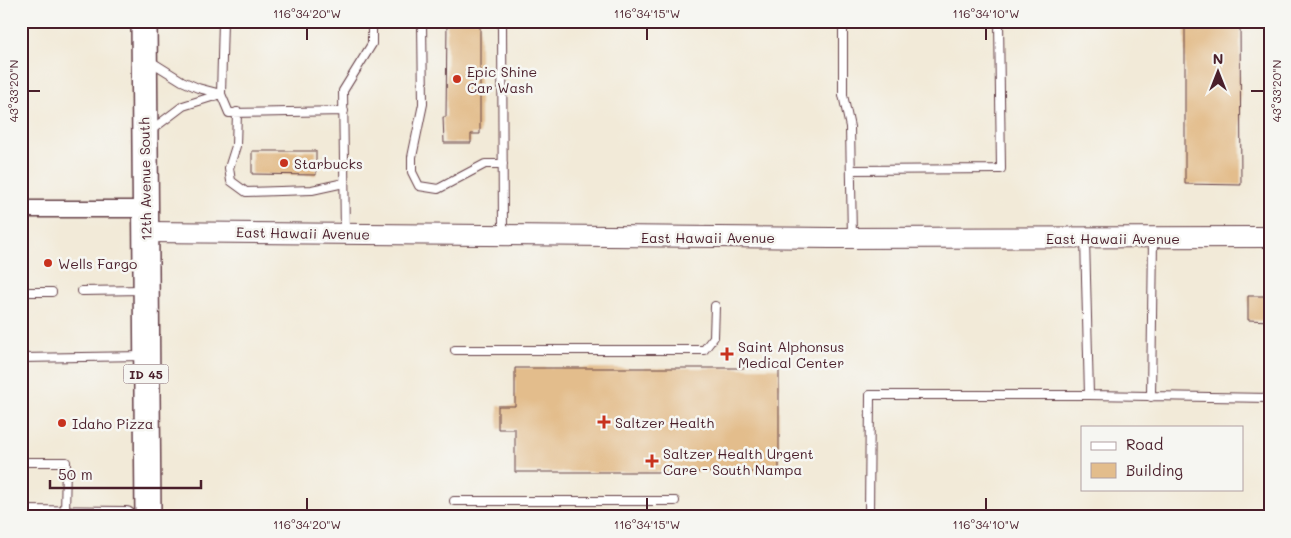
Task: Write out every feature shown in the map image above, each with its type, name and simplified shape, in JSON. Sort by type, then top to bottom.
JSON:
[{"type":"main road","name":"12th Avenue South","points":[[144,21],[148,517]]},
{"type":"street","points":[[21,208],[146,220]]},
{"type":"street","name":"East Hawaii Avenue","points":[[146,220],[345,233],[852,238],[1085,239],[1270,237]]},
{"type":"street","points":[[21,516],[126,517]]},
{"type":"lane","points":[[223,21],[221,94],[229,113],[344,111]]},
{"type":"lane","points":[[345,233],[343,91],[372,44],[372,21]]},
{"type":"lane","points":[[422,21],[423,104],[412,157],[412,172],[419,186],[438,189],[485,164],[503,164]]},
{"type":"lane","points":[[502,21],[503,235]]},
{"type":"lane","points":[[843,21],[844,95],[850,127],[852,238]]},
{"type":"lane","points":[[851,170],[1001,169],[999,21]]},
{"type":"lane","points":[[144,57],[182,81],[198,88],[221,94]]},
{"type":"lane","points":[[145,136],[184,106],[221,94]]},
{"type":"lane","points":[[237,112],[236,146],[229,168],[231,180],[246,192],[312,190],[344,183]]},
{"type":"lane","points":[[1151,397],[1153,238]]},
{"type":"lane","points":[[1085,239],[1089,395]]},
{"type":"lane","points":[[82,291],[146,290]]},
{"type":"lane","points":[[21,292],[52,292]]},
{"type":"lane","points":[[455,350],[704,350],[714,337],[715,306]]},
{"type":"lane","points":[[21,358],[146,356]]},
{"type":"lane","points":[[869,517],[870,395],[1089,395],[1270,398]]},
{"type":"lane","points":[[21,462],[66,462],[65,516]]},
{"type":"lane","points":[[454,501],[675,501]]},
{"type":"building","name":"Epic Shine Car Wash","points":[[447,21],[480,21],[480,134],[471,134],[471,143],[444,143],[443,117],[446,117]]},
{"type":"building","points":[[1185,21],[1240,21],[1241,185],[1185,184]]},
{"type":"building","name":"Starbucks","points":[[252,151],[316,151],[316,175],[252,174]]},
{"type":"building","points":[[1248,296],[1270,296],[1270,321],[1248,320]]},
{"type":"building","points":[[515,368],[779,368],[779,472],[515,472],[515,429],[498,429],[498,406],[515,406]]},
{"type":"place","name":"Epic Shine Car Wash","points":[[457,79]]},
{"type":"place","name":"Starbucks","points":[[284,163]]},
{"type":"place","name":"Wells Fargo","points":[[48,263]]},
{"type":"place","name":"Saint Alphonsus Medical Center","points":[[727,354]]},
{"type":"place","name":"Saltzer Health","points":[[604,422]]},
{"type":"place","name":"Idaho Pizza","points":[[62,423]]},
{"type":"place","name":"Saltzer Health Urgent Care - South Nampa","points":[[652,461]]}]
